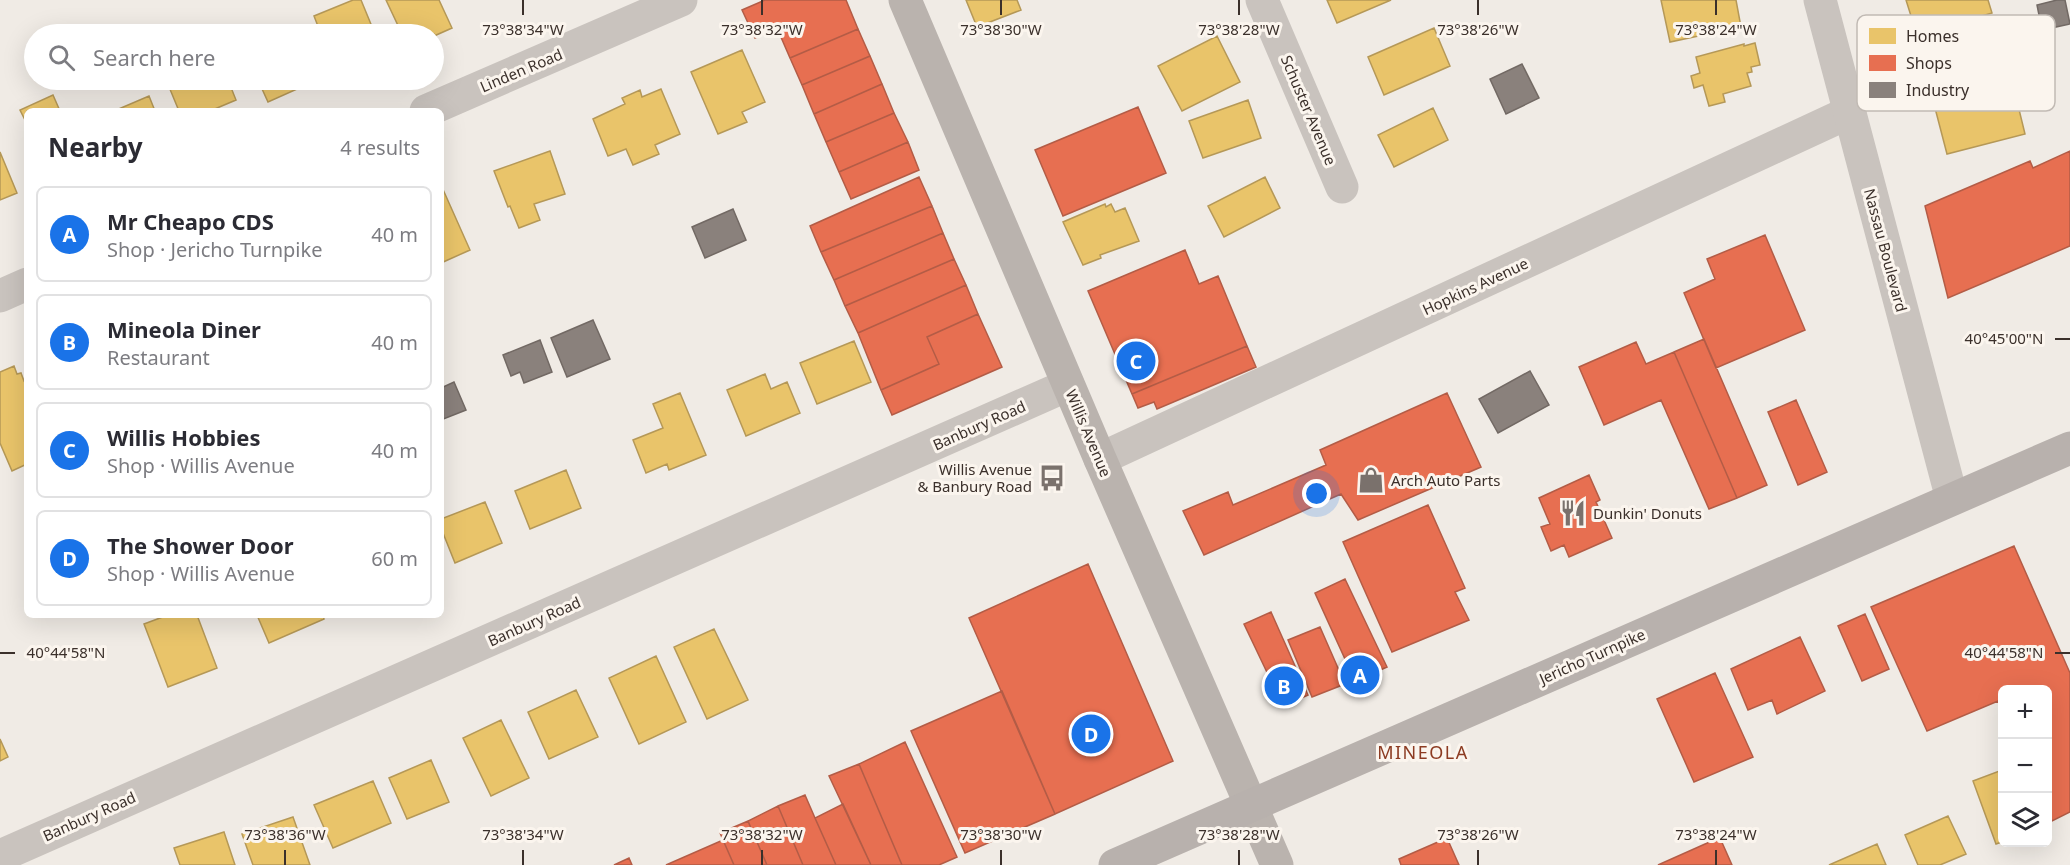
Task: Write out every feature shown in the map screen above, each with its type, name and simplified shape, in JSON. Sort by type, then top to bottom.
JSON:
[{"type":"main road","name":"Willis Avenue","points":[[905,0],[1068,385],[1277,865]]},
{"type":"main road","name":"Jericho Turnpike","points":[[1115,865],[2070,448]]},
{"type":"street","name":"Linden Road","points":[[433,108],[681,0]]},
{"type":"street","name":"Schuster Avenue","points":[[1262,0],[1342,188]]},
{"type":"street","name":"Nassau Boulevard","points":[[1820,0],[1952,499]]},
{"type":"street","name":"Hopkins Avenue","points":[[1100,459],[1850,112]]},
{"type":"street","points":[[0,296],[24,285]]},
{"type":"street","name":"Banbury Road","points":[[0,856],[1068,385]]},
{"type":"building: Homes","points":[[353,0],[361,0],[371,24],[317,24],[314,16]]},
{"type":"building: Homes","points":[[386,0],[439,0],[452,28],[444,32],[444,24],[397,24]]},
{"type":"building: Homes","points":[[966,0],[1017,0],[1021,10],[977,27]]},
{"type":"building: Homes","points":[[1327,0],[1391,0],[1337,23]]},
{"type":"building: Homes","points":[[1661,0],[1736,0],[1741,27],[1670,42]]},
{"type":"building: Homes","points":[[1906,0],[1988,0],[1992,13],[1985,15],[1911,15]]},
{"type":"building: Homes","points":[[1434,28],[1450,66],[1384,95],[1368,57]]},
{"type":"building: Homes","points":[[1217,36],[1240,82],[1182,111],[1158,66]]},
{"type":"building: Homes","points":[[1755,43],[1760,65],[1751,67],[1752,72],[1747,73],[1751,86],[1723,94],[1725,102],[1709,106],[1703,85],[1694,88],[1691,76],[1700,73],[1696,57]]},
{"type":"building: Homes","points":[[742,50],[765,102],[742,112],[747,122],[718,134],[691,72]]},
{"type":"building: Homes","points":[[661,89],[680,134],[655,145],[659,154],[633,165],[626,149],[608,156],[593,119],[625,104],[622,98],[640,90],[642,97]]},
{"type":"building: Homes","points":[[170,90],[232,90],[236,100],[217,108],[178,108]]},
{"type":"building: Homes","points":[[263,90],[295,90],[268,102]]},
{"type":"building: Homes","points":[[53,95],[59,108],[24,108]]},
{"type":"building: Homes","points":[[149,96],[154,108],[121,108]]},
{"type":"building: Homes","points":[[1248,100],[1261,138],[1203,158],[1189,121]]},
{"type":"building: Homes","points":[[1433,108],[1448,140],[1394,167],[1378,135]]},
{"type":"building: Homes","points":[[1936,111],[2019,111],[2025,134],[1947,154]]},
{"type":"building: Homes","points":[[550,151],[565,194],[534,204],[540,220],[519,228],[494,171]]},
{"type":"building: Homes","points":[[0,152],[17,193],[0,200]]},
{"type":"building: Homes","points":[[1265,177],[1280,208],[1224,237],[1208,206]]},
{"type":"building: Homes","points":[[444,192],[470,250],[444,262]]},
{"type":"building: Homes","points":[[1105,204],[1106,207],[1111,204],[1115,212],[1125,208],[1139,241],[1100,255],[1101,258],[1083,265],[1063,222]]},
{"type":"building: Homes","points":[[854,341],[871,382],[817,404],[800,363]]},
{"type":"building: Homes","points":[[14,366],[17,374],[21,373],[24,381],[24,465],[12,471],[0,443],[0,372]]},
{"type":"building: Homes","points":[[765,374],[771,389],[787,382],[800,413],[746,436],[727,390]]},
{"type":"building: Homes","points":[[680,393],[706,455],[669,470],[667,464],[646,473],[633,440],[663,428],[653,404]]},
{"type":"building: Homes","points":[[566,470],[581,508],[530,529],[515,491]]},
{"type":"building: Homes","points":[[485,502],[502,543],[455,563],[444,536],[444,518]]},
{"type":"building: Homes","points":[[160,618],[198,618],[217,668],[168,687],[144,624]]},
{"type":"building: Homes","points":[[258,618],[324,618],[324,619],[269,643]]},
{"type":"building: Homes","points":[[714,629],[748,700],[707,719],[674,647]]},
{"type":"building: Homes","points":[[656,656],[686,722],[639,744],[609,678]]},
{"type":"building: Homes","points":[[576,690],[598,737],[549,759],[528,712]]},
{"type":"building: Homes","points":[[501,720],[529,778],[491,796],[463,738]]},
{"type":"building: Homes","points":[[0,739],[8,757],[0,761]]},
{"type":"building: Homes","points":[[431,760],[449,802],[407,819],[389,778]]},
{"type":"building: Homes","points":[[1998,772],[1998,843],[1996,844],[1973,781]]},
{"type":"building: Homes","points":[[373,781],[391,823],[333,848],[314,805]]},
{"type":"building: Homes","points":[[1948,816],[1966,854],[1940,865],[1918,865],[1905,835]]},
{"type":"building: Homes","points":[[293,817],[310,865],[253,865],[242,834]]},
{"type":"building: Homes","points":[[224,832],[235,865],[180,865],[174,848]]},
{"type":"building: Homes","points":[[1877,844],[1886,865],[1829,865]]},
{"type":"building: Shops","points":[[765,0],[846,0],[858,29],[790,58],[777,28],[755,38],[742,10]]},
{"type":"building: Shops","points":[[858,29],[870,56],[802,85],[790,58]]},
{"type":"building: Shops","points":[[870,56],[882,84],[814,114],[802,85]]},
{"type":"building: Shops","points":[[882,84],[894,113],[826,142],[814,114]]},
{"type":"building: Shops","points":[[1138,107],[1166,173],[1063,216],[1035,150]]},
{"type":"building: Shops","points":[[894,113],[908,142],[839,172],[826,142]]},
{"type":"building: Shops","points":[[908,142],[919,170],[851,199],[839,172]]},
{"type":"building: Shops","points":[[2070,151],[2070,246],[1948,298],[1925,206],[2030,161],[2033,168]]},
{"type":"building: Shops","points":[[919,177],[932,206],[821,252],[810,226]]},
{"type":"building: Shops","points":[[932,206],[943,233],[834,280],[821,252]]},
{"type":"building: Shops","points":[[943,233],[954,259],[845,306],[834,280]]},
{"type":"building: Shops","points":[[1765,235],[1805,330],[1716,368],[1684,293],[1715,279],[1707,259]]},
{"type":"building: Shops","points":[[1185,250],[1199,284],[1218,276],[1247,346],[1132,394],[1088,291]]},
{"type":"building: Shops","points":[[954,259],[966,285],[858,333],[845,306]]},
{"type":"building: Shops","points":[[966,285],[978,314],[927,337],[939,364],[881,390],[858,333]]},
{"type":"building: Shops","points":[[978,314],[1002,367],[892,415],[881,390],[939,364],[927,337]]},
{"type":"building: Shops","points":[[1704,339],[1767,485],[1737,498],[1674,352]]},
{"type":"building: Shops","points":[[1636,342],[1646,364],[1674,352],[1737,498],[1709,509],[1661,400],[1604,425],[1579,367]]},
{"type":"building: Shops","points":[[1247,346],[1256,367],[1157,409],[1154,402],[1138,408],[1132,394]]},
{"type":"building: Shops","name":"Arch Auto Parts","points":[[1447,393],[1481,467],[1358,520],[1341,494],[1204,555],[1183,511],[1228,492],[1233,505],[1326,465],[1320,450]]},
{"type":"building: Shops","points":[[1796,400],[1827,472],[1798,485],[1768,412]]},
{"type":"building: Shops","name":"Dunkin' Donuts","points":[[1589,475],[1600,500],[1596,502],[1612,538],[1569,557],[1564,545],[1551,551],[1541,527],[1550,524],[1539,498]]},
{"type":"building: Shops","points":[[1428,505],[1465,588],[1455,592],[1469,620],[1392,652],[1343,542]]},
{"type":"building: Shops","points":[[2014,546],[2070,673],[2070,812],[2052,821],[2052,685],[1998,685],[1998,701],[1927,731],[1871,607]]},
{"type":"building: Shops","points":[[1088,564],[1173,761],[1055,814],[969,618]]},
{"type":"building: Shops","points":[[1345,579],[1387,667],[1355,681],[1315,593]]},
{"type":"building: Shops","points":[[1271,612],[1308,695],[1283,706],[1244,624]]},
{"type":"building: Shops","points":[[1865,614],[1889,669],[1862,681],[1838,626]]},
{"type":"building: Shops","points":[[1320,627],[1345,684],[1312,697],[1288,640]]},
{"type":"building: Shops","points":[[1800,637],[1825,691],[1777,714],[1772,700],[1748,710],[1731,669]]},
{"type":"building: Shops","points":[[1715,673],[1753,757],[1694,782],[1657,699]]},
{"type":"building: Shops","points":[[1002,691],[1055,814],[965,853],[911,731]]},
{"type":"building: Shops","points":[[905,742],[957,857],[939,865],[902,865],[859,764]]},
{"type":"building: Shops","points":[[859,764],[902,865],[871,865],[829,776]]},
{"type":"building: Shops","points":[[805,795],[836,865],[803,865],[778,806]]},
{"type":"building: Shops","points":[[843,804],[871,865],[836,865],[815,818]]},
{"type":"building: Shops","points":[[778,806],[803,865],[767,865],[748,821]]},
{"type":"building: Shops","points":[[748,821],[767,865],[734,865],[720,833]]},
{"type":"building: Shops","points":[[1447,838],[1459,865],[1401,865],[1399,859]]},
{"type":"building: Shops","points":[[1720,838],[1732,865],[1658,865],[1714,840]]},
{"type":"building: Shops","points":[[723,840],[734,865],[666,865]]},
{"type":"building: Shops","points":[[629,858],[632,865],[614,865]]},
{"type":"building: Industry","points":[[2065,0],[2070,24],[2055,27],[2055,15],[2039,15],[2037,5]]},
{"type":"building: Industry","points":[[1522,64],[1539,98],[1506,114],[1490,79]]},
{"type":"building: Industry","points":[[733,209],[746,240],[705,258],[692,227]]},
{"type":"building: Industry","points":[[593,320],[610,359],[567,377],[551,338]]},
{"type":"building: Industry","points":[[540,340],[552,372],[524,383],[520,372],[511,376],[503,355]]},
{"type":"building: Industry","points":[[1530,371],[1549,405],[1498,433],[1479,399]]},
{"type":"building: Industry","points":[[454,382],[466,410],[444,419],[444,387]]},
{"type":"place","name":"Willis Hobbies","points":[[1136,361]]},
{"type":"place","name":"Willis Avenue & Banbury Road","points":[[1052,478]]},
{"type":"place","name":"Arch Auto Parts","points":[[1371,480]]},
{"type":"place","name":"Dunkin' Donuts","points":[[1573,513]]},
{"type":"place","name":"Mr Cheapo CDS","points":[[1360,675]]},
{"type":"place","name":"Mineola Diner","points":[[1284,686]]},
{"type":"place","name":"The Shower Door","points":[[1091,734]]},
{"type":"district","name":"MINEOLA","points":[[1423,752]]}]
